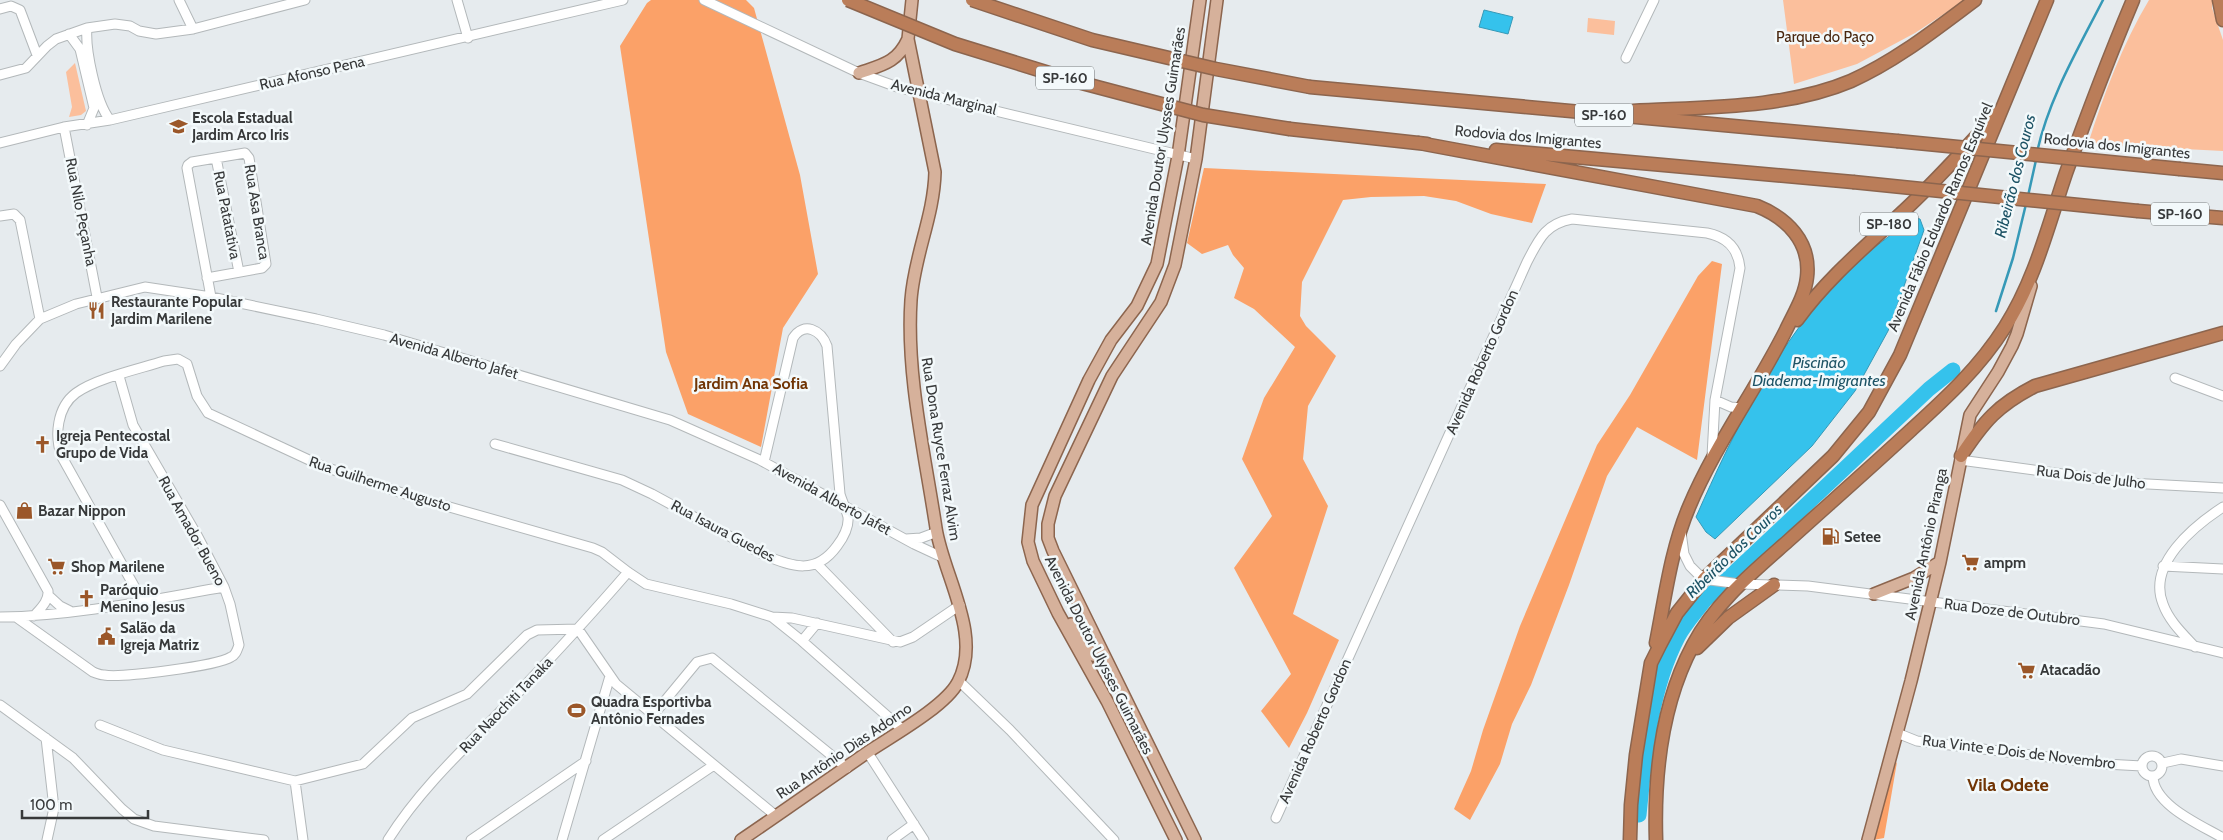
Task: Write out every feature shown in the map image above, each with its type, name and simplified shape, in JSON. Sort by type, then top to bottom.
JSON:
[{"type":"highway","name":"Rodovia dos Imigrantes","points":[[848,0],[955,44],[1078,82],[1202,115],[1290,129],[1420,143],[2223,218]]},
{"type":"highway","name":"Rodovia dos Imigrantes","points":[[972,0],[1092,40],[1216,69],[1310,87],[2223,173]]},
{"type":"highway","points":[[1589,113],[1783,100],[1825,89],[1850,81],[1899,55],[1975,0]]},
{"type":"highway","points":[[2041,14],[2043,0]]},
{"type":"highway","name":"Avenida Fábio Eduardo Ramos Esquível","points":[[1630,840],[1636,756],[1651,663],[1677,613],[1708,579],[1833,456],[1869,412],[1900,355],[2047,0]]},
{"type":"highway","points":[[1656,840],[1655,807],[1659,766],[1672,700],[1685,660],[1704,626],[1738,584],[1966,379],[2006,326],[2037,264],[2097,86],[2133,0]]},
{"type":"highway","points":[[2219,0],[2223,20]]},
{"type":"highway","name":"SP-180","points":[[1681,530],[1690,506],[1712,462],[1778,346],[1830,280],[1932,184],[2004,106]]},
{"type":"highway","points":[[1420,143],[1757,206],[1773,212],[1796,233],[1804,247],[1807,263],[1805,290],[1778,346]]},
{"type":"highway","points":[[1960,458],[1982,425],[1995,411],[2014,397],[2035,386],[2223,333]]},
{"type":"highway","points":[[1651,663],[1681,530]]},
{"type":"highway","points":[[1685,660],[1728,618],[1774,585]]},
{"type":"main road","name":"Rua Dona Ruyce Ferraz Alvim","points":[[912,0],[908,39],[936,172],[935,190],[914,273],[911,300],[911,353],[937,532],[960,605],[966,641],[959,681]]},
{"type":"main road","name":"Avenida Doutor Ulysses Guimarães","points":[[1176,840],[1104,694],[1058,613],[1030,552],[1029,524],[1032,505],[1089,380],[1104,351],[1147,288],[1158,259],[1178,156],[1200,0]]},
{"type":"main road","name":"Avenida Doutor Ulysses Guimarães","points":[[1196,840],[1104,658],[1053,551],[1048,538],[1048,524],[1056,496],[1112,376],[1153,315],[1169,285],[1176,265],[1196,159],[1217,0]]},
{"type":"main road","points":[[859,73],[893,60],[902,51],[908,39]]},
{"type":"main road","points":[[1153,315],[1145,315],[1141,308],[1158,270],[1158,259]]},
{"type":"main road","name":"Avenida Antônio Piranga","points":[[1868,840],[1940,562],[1970,415],[1998,372],[2017,334],[2037,264]]},
{"type":"main road","points":[[1112,376],[1115,359],[1138,327],[1136,322],[1127,319]]},
{"type":"main road","points":[[1874,594],[1914,578],[1940,562]]},
{"type":"main road","points":[[1058,613],[1076,628],[1092,655],[1104,658]]},
{"type":"main road","name":"Rua Antônio Dias Adorno","points":[[741,840],[903,730],[948,696],[959,681]]},
{"type":"street","points":[[179,0],[193,29]]},
{"type":"street","points":[[0,76],[26,68],[56,39],[87,28],[115,24],[130,26],[139,31],[156,34],[193,29],[305,0]]},
{"type":"street","points":[[457,0],[468,38]]},
{"type":"street","name":"Rua Afonso Pena","points":[[0,143],[64,127],[110,120],[468,38],[623,0]]},
{"type":"street","name":"Avenida Marginal","points":[[704,0],[859,73],[900,88],[1196,159]]},
{"type":"street","points":[[1626,58],[1654,0]]},
{"type":"street","points":[[0,9],[11,6],[20,10],[37,56]]},
{"type":"street","points":[[87,28],[86,44],[101,107],[110,120]]},
{"type":"street","points":[[69,34],[80,49],[94,108],[87,124]]},
{"type":"street","name":"Rua Nilo Peçanha","points":[[64,127],[97,297]]},
{"type":"street","name":"Rua Asa Branca","points":[[207,278],[262,268],[266,264],[249,158],[245,153],[192,162],[187,168],[207,278],[211,297]]},
{"type":"street","name":"Rua Patatativa","points":[[216,158],[239,272]]},
{"type":"street","points":[[0,216],[14,214],[20,220],[40,319]]},
{"type":"street","name":"Avenida Roberto Gordon","points":[[1276,818],[1524,270],[1545,231],[1553,224],[1572,218],[1717,236],[1734,248],[1739,257],[1740,268],[1715,400],[1712,462]]},
{"type":"street","name":"Avenida Alberto Jafet","points":[[0,366],[16,344],[40,319],[97,297],[145,286],[316,318],[376,333],[670,420],[712,437],[764,462],[905,539],[944,558]]},
{"type":"street","points":[[764,462],[793,338],[800,331],[812,329],[821,333],[827,346],[840,494],[848,516],[843,538],[830,554],[817,564],[893,642]]},
{"type":"street","name":"Rua Guilherme Augusto","points":[[119,376],[164,361],[178,359],[187,364],[197,396],[208,413],[315,463],[410,496],[593,548],[602,552],[646,584],[731,604],[772,617]]},
{"type":"street","points":[[119,376],[100,382],[75,394],[62,411],[57,439],[62,457],[142,602]]},
{"type":"street","name":"Rua Amador Bueno","points":[[16,617],[93,672],[104,675],[120,676],[174,669],[228,659],[236,654],[239,645],[230,604],[224,587],[198,537],[133,425],[119,376]]},
{"type":"street","points":[[2175,378],[2220,394]]},
{"type":"street","points":[[1715,400],[1725,405],[1742,408]]},
{"type":"street","name":"Rua Isaura Guedes","points":[[495,444],[622,480],[782,563],[804,566],[817,564]]},
{"type":"street","name":"Rua Dois de Julho","points":[[1960,458],[2129,483],[2223,488]]},
{"type":"street","points":[[0,505],[46,587],[48,595],[60,606],[72,611]]},
{"type":"street","points":[[2196,648],[2168,616],[2162,602],[2160,588],[2163,566],[2182,539],[2223,507]]},
{"type":"street","name":"SP-180","points":[[1681,530],[1684,554],[1690,566],[1708,579]]},
{"type":"street","name":"Avenida Alberto Jafet","points":[[905,539],[921,538],[937,532]]},
{"type":"street","points":[[2163,566],[2223,569]]},
{"type":"street","name":"Rua Naochiti Tanaka","points":[[388,840],[404,814],[437,777],[578,630],[628,572]]},
{"type":"street","name":"Rua Doze de Outubro","points":[[1708,579],[1738,584],[1808,586],[2104,624],[2196,648],[2223,653]]},
{"type":"street","points":[[0,617],[34,616],[142,602],[224,587]]},
{"type":"street","points":[[34,616],[48,595]]},
{"type":"street","points":[[772,617],[792,618],[817,623],[893,642],[913,637],[960,605]]},
{"type":"street","points":[[772,617],[802,640],[903,730]]},
{"type":"street","points":[[802,640],[817,623]]},
{"type":"street","points":[[100,725],[163,750],[208,759],[261,774],[295,781],[363,764],[412,718],[466,694],[527,634],[537,630],[578,630],[610,676],[624,691],[776,816]]},
{"type":"street","points":[[654,714],[698,662],[712,658],[847,768]]},
{"type":"street","points":[[562,840],[610,676]]},
{"type":"street","points":[[959,681],[1010,730],[1114,840]]},
{"type":"street","points":[[0,705],[73,758],[134,819],[154,826],[176,830],[264,840]]},
{"type":"street","name":"Rua Vinte e Dois de Novembro","points":[[1897,733],[1917,741],[2105,764],[2142,766]]},
{"type":"street","points":[[46,738],[54,808],[48,840]]},
{"type":"street","points":[[868,753],[924,840]]},
{"type":"street","points":[[2152,755],[2159,757],[2162,763],[2160,773],[2153,776],[2146,775],[2142,766],[2146,757],[2152,755]]},
{"type":"street","points":[[2162,763],[2181,759],[2223,766]]},
{"type":"street","points":[[472,840],[586,761]]},
{"type":"street","points":[[603,840],[714,765]]},
{"type":"street","points":[[2153,776],[2153,786],[2166,802],[2223,838]]},
{"type":"street","points":[[295,781],[303,840]]},
{"type":"street","points":[[892,840],[914,824]]},
{"type":"green space","name":"Parque do Paço","points":[[1783,0],[1965,0],[1915,33],[1857,64],[1794,84]]},
{"type":"green space","points":[[2149,0],[2212,0],[2212,8],[2223,40],[2223,151],[2088,144],[2114,70],[2130,34]]},
{"type":"green space","points":[[1588,18],[1615,21],[1614,35],[1587,32]]},
{"type":"green space","points":[[75,63],[86,111],[81,115],[69,117],[72,107],[66,72]]},
{"type":"shaded area","points":[[651,0],[746,0],[754,8],[800,175],[818,274],[783,328],[761,447],[688,414],[666,352],[620,46],[647,3]]},
{"type":"shaded area","points":[[1204,168],[1546,184],[1532,223],[1491,214],[1456,201],[1424,196],[1371,197],[1343,200],[1302,282],[1300,316],[1306,326],[1336,356],[1308,406],[1303,459],[1328,506],[1293,614],[1339,640],[1307,713],[1289,748],[1261,711],[1291,674],[1234,568],[1272,516],[1242,459],[1264,398],[1295,347],[1254,309],[1234,298],[1244,268],[1233,255],[1228,245],[1202,254],[1187,243]]},
{"type":"shaded area","points":[[1712,261],[1722,264],[1697,460],[1637,427],[1607,476],[1569,585],[1531,685],[1512,724],[1500,764],[1470,820],[1454,809],[1471,771],[1483,730],[1520,626],[1597,445],[1630,395],[1698,276]]},
{"type":"shaded area","points":[[1897,762],[1884,838],[1873,840],[1894,766]]},
{"type":"water","points":[[1484,10],[1513,17],[1508,34],[1479,27]]},
{"type":"water","name":"Piscinão Diadema-Imigrantes","points":[[1910,217],[1920,219],[1924,230],[1888,331],[1855,391],[1812,446],[1715,539],[1706,532],[1696,517],[1742,420],[1778,358],[1820,300],[1851,267],[1903,225]]},
{"type":"waterway","name":"Ribeirão dos Couros","points":[[2037,152],[2042,132],[2057,93],[2074,55],[2103,0]]},
{"type":"waterway","name":"Ribeirão dos Couros","points":[[2028,196],[2036,160]]},
{"type":"waterway","name":"Ribeirão dos Couros","points":[[1996,311],[2013,258],[2026,204]]},
{"type":"waterway","name":"Ribeirão dos Couros","points":[[1639,815],[1650,724],[1655,701],[1669,658],[1684,627],[1705,600],[1929,389],[1953,370]]},
{"type":"place","name":"Escola Estadual Jardim Arco Iris","points":[[178,127]]},
{"type":"place","name":"Restaurante Popular Jardim Marilene","points":[[97,311]]},
{"type":"place","name":"Igreja Pentecostal Grupo de Vida","points":[[42,445]]},
{"type":"place","name":"Bazar Nippon","points":[[24,511]]},
{"type":"place","name":"Setee","points":[[1830,537]]},
{"type":"place","name":"ampm","points":[[1970,563]]},
{"type":"place","name":"Shop Marilene","points":[[57,567]]},
{"type":"place","name":"Paróquio Menino Jesus","points":[[86,599]]},
{"type":"place","name":"Salão da Igreja Matriz","points":[[106,637]]},
{"type":"place","name":"Atacadão","points":[[2026,670]]},
{"type":"place","name":"Quadra Esportivba Antônio Fernades","points":[[577,711]]},
{"type":"district","name":"Jardim Ana Sofia","points":[[751,383]]},
{"type":"district","name":"Vila Odete","points":[[2008,785]]}]
